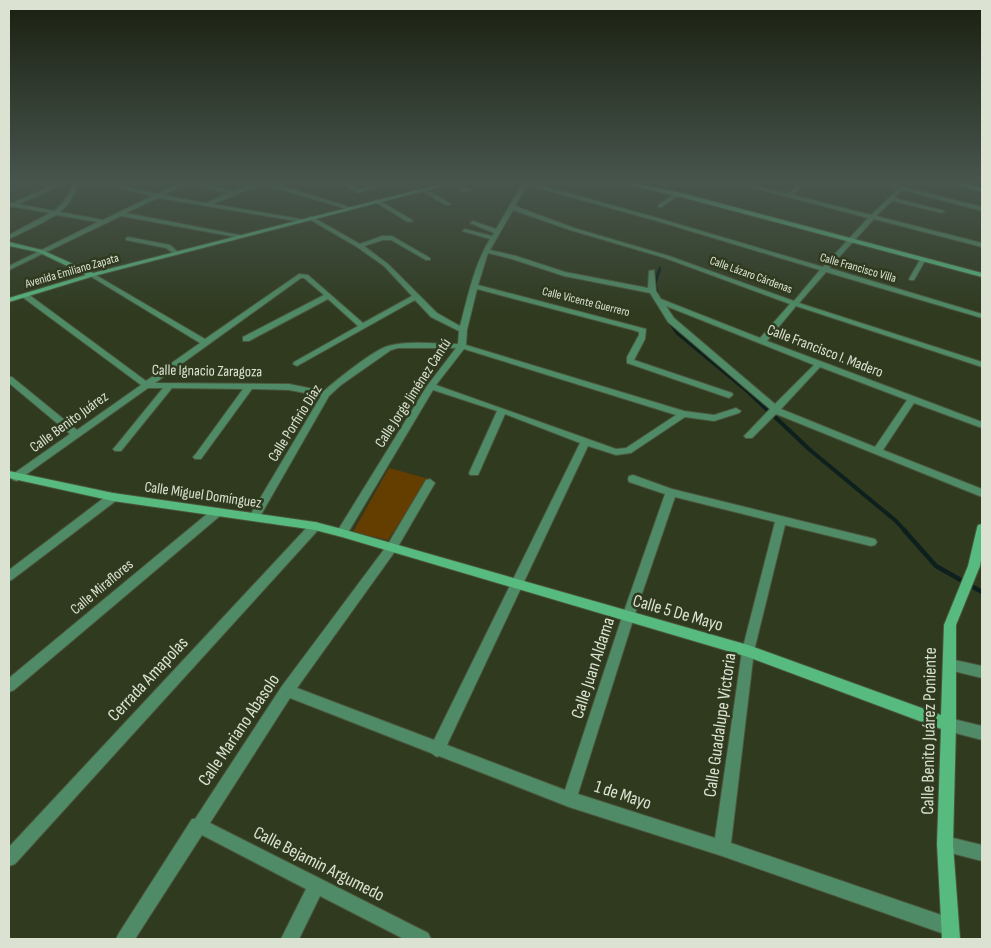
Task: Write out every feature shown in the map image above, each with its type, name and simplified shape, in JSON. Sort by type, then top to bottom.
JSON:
[{"type":"street","points":[[9,237],[31,225]]},
{"type":"street","points":[[9,268],[40,251],[98,225]]},
{"type":"street","points":[[182,225],[241,236]]},
{"type":"street","name":"Avenida Emiliano Zapata","points":[[9,300],[92,275],[283,225]]},
{"type":"street","points":[[324,225],[360,246],[386,265],[434,315],[463,330]]},
{"type":"street","points":[[477,225],[495,235]]},
{"type":"street","name":"Calle Jorge Jiménez Cantú","points":[[342,533],[431,386],[462,346],[463,330],[474,286],[486,251],[501,225]]},
{"type":"street","name":"Calle Lázaro Cárdenas","points":[[562,225],[667,257],[796,304],[982,365]]},
{"type":"street","name":"Calle Francisco Villa","points":[[676,225],[982,316]]},
{"type":"street","points":[[797,225],[982,275]]},
{"type":"street","points":[[761,342],[863,225]]},
{"type":"street","points":[[906,225],[982,245]]},
{"type":"street","points":[[465,231],[495,235]]},
{"type":"street","points":[[360,246],[387,237],[428,259]]},
{"type":"street","points":[[128,239],[168,246],[176,253]]},
{"type":"street","points":[[9,244],[40,251],[92,275],[205,343]]},
{"type":"street","points":[[486,251],[514,257],[564,274],[651,290]]},
{"type":"street","points":[[912,279],[923,259]]},
{"type":"street","points":[[652,271],[651,290],[679,329],[776,410],[982,493]]},
{"type":"street","name":"Calle Benito Juárez","points":[[12,478],[147,385],[299,276],[306,276],[363,327]]},
{"type":"street","name":"Calle Vicente Guerrero","points":[[474,286],[636,328],[643,331],[643,336],[630,356],[630,361],[729,395]]},
{"type":"street","name":"Calle Ignacio Zaragoza","points":[[24,296],[147,385],[289,387],[326,394]]},
{"type":"street","points":[[246,339],[328,296]]},
{"type":"street","points":[[297,364],[416,297]]},
{"type":"street","name":"Calle Francisco I. Madero","points":[[659,301],[761,342],[982,425]]},
{"type":"street","name":"Calle Porfirio Díaz","points":[[254,517],[326,394],[338,383],[388,348],[398,346],[462,346],[683,414],[714,418],[736,411]]},
{"type":"street","points":[[749,436],[819,364]]},
{"type":"street","points":[[9,379],[76,434]]},
{"type":"street","points":[[118,449],[170,385]]},
{"type":"street","points":[[198,457],[250,386]]},
{"type":"street","points":[[431,386],[612,451],[628,451],[683,414]]},
{"type":"street","points":[[878,450],[912,399]]},
{"type":"street","points":[[474,473],[502,410]]},
{"type":"street","points":[[437,750],[584,442]]},
{"type":"street","name":"Calle Miguel Domínguez","points":[[12,478],[113,497],[314,526],[392,547]]},
{"type":"street","points":[[633,479],[671,492],[871,542]]},
{"type":"street","name":"Calle Mariano Abasolo","points":[[125,939],[287,691],[392,547],[430,482]]},
{"type":"street","name":"Calle Juan Aldama","points":[[569,799],[628,616],[671,492]]},
{"type":"street","points":[[9,576],[113,497]]},
{"type":"street","name":"Calle Miraflores","points":[[9,686],[216,512]]},
{"type":"street","name":"Calle Guadalupe Victoria","points":[[722,848],[748,651],[781,520]]},
{"type":"street","name":"Cerrada Amapolas","points":[[9,858],[314,526]]},
{"type":"street","name":"Calle Benito Juárez Poniente","points":[[951,933],[945,844],[950,625],[956,606],[974,566],[982,528]]},
{"type":"street","name":"Calle 5 De Mayo","points":[[392,547],[748,651],[949,725]]},
{"type":"street","points":[[950,665],[982,672]]},
{"type":"street","name":"1 de Mayo","points":[[287,691],[569,799],[722,848],[951,933]]},
{"type":"street","points":[[949,725],[982,733]]},
{"type":"street","name":"Calle Bejamin Argumedo","points":[[198,825],[422,939]]},
{"type":"street","points":[[945,844],[982,853]]},
{"type":"street","points":[[290,939],[316,886]]},
{"type":"shaded area","points":[[389,468],[429,479],[388,540],[353,532]]},
{"type":"waterway","points":[[659,272],[660,268]]},
{"type":"waterway","points":[[657,295],[655,283],[659,271]]},
{"type":"waterway","points":[[658,305],[677,333],[742,387]]},
{"type":"waterway","points":[[741,385],[810,450],[896,521],[906,532]]},
{"type":"waterway","points":[[904,530],[936,566],[982,592]]}]
